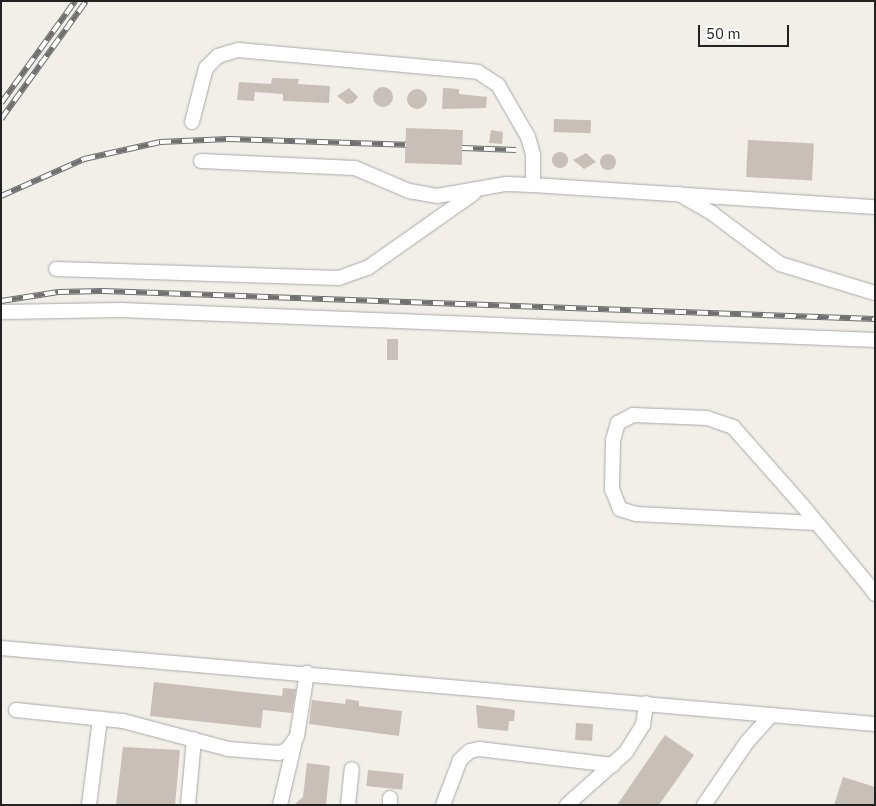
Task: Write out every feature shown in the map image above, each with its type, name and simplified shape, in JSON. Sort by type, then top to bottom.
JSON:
[{"type":"street","points":[[192,122],[206,68],[218,56],[238,50],[478,72],[498,85],[528,137],[533,155],[534,185]]},
{"type":"street","points":[[201,161],[355,168],[409,191],[437,196],[506,184],[676,193],[875,208]]},
{"type":"street","points":[[56,269],[340,278],[369,267],[478,190]]},
{"type":"street","points":[[676,193],[714,214],[780,264],[875,293]]},
{"type":"street","points":[[1,312],[121,310],[875,340]]},
{"type":"street","points":[[816,523],[636,514],[620,509],[612,489],[613,440],[618,423],[633,415],[707,418],[733,427],[816,523],[875,594]]},
{"type":"street","points":[[1,648],[307,673],[875,724]]},
{"type":"street","points":[[280,805],[297,736],[307,673]]},
{"type":"street","points":[[567,805],[613,765],[639,732],[646,703]]},
{"type":"street","points":[[16,710],[134,723],[228,749],[274,753],[288,750],[297,736]]},
{"type":"street","points":[[704,805],[746,742],[771,715]]},
{"type":"street","points":[[89,805],[100,718]]},
{"type":"street","points":[[188,805],[194,739]]},
{"type":"street","points":[[443,805],[460,760],[470,751],[479,749],[613,765]]},
{"type":"street","points":[[348,805],[352,769]]},
{"type":"building","points":[[272,78],[299,79],[298,84],[330,86],[329,103],[283,101],[283,94],[255,92],[254,101],[237,100],[239,82],[271,84]]},
{"type":"building","points":[[383,87],[390,90],[393,97],[390,104],[383,107],[376,104],[373,97],[376,90]]},
{"type":"building","points":[[349,88],[358,97],[353,103],[347,104],[337,96]]},
{"type":"building","points":[[443,88],[459,89],[459,94],[487,97],[486,108],[442,109]]},
{"type":"building","points":[[417,89],[424,92],[427,99],[424,106],[417,109],[410,106],[407,99],[410,92]]},
{"type":"building","points":[[554,119],[591,120],[591,133],[554,132]]},
{"type":"building","points":[[406,128],[463,130],[462,165],[405,163]]},
{"type":"building","points":[[491,130],[503,132],[502,144],[489,143]]},
{"type":"building","points":[[748,140],[814,143],[812,180],[746,177]]},
{"type":"building","points":[[557,152],[563,152],[568,157],[566,166],[557,168],[552,163],[552,157]]},
{"type":"building","points":[[586,153],[596,162],[584,169],[573,160]]},
{"type":"building","points":[[605,154],[611,154],[616,159],[614,168],[605,170],[600,165],[600,159]]},
{"type":"building","points":[[387,339],[398,339],[398,360],[387,360]]},
{"type":"building","points":[[154,682],[282,696],[283,688],[296,689],[292,713],[263,710],[261,728],[150,716]]},
{"type":"building","points":[[346,699],[359,701],[359,706],[402,711],[399,736],[309,724],[312,700],[345,704]]},
{"type":"building","points":[[476,705],[515,710],[514,721],[509,721],[508,731],[478,728]]},
{"type":"building","points":[[576,723],[593,724],[592,741],[575,740]]},
{"type":"building","points":[[665,735],[694,755],[659,805],[617,805]]},
{"type":"building","points":[[123,747],[180,750],[175,805],[116,805]]},
{"type":"building","points":[[307,763],[330,766],[326,805],[294,805],[303,797]]},
{"type":"building","points":[[368,770],[404,774],[402,790],[366,786]]},
{"type":"building","points":[[843,777],[875,787],[875,805],[834,805]]},
{"type":"railway","points":[[1,103],[75,1]]},
{"type":"railway","points":[[1,119],[86,1]]},
{"type":"railway","points":[[1,196],[84,159],[160,142],[229,139],[406,145]]},
{"type":"railway","points":[[462,148],[516,150]]},
{"type":"railway","points":[[1,301],[58,292],[103,291],[875,319]]}]
